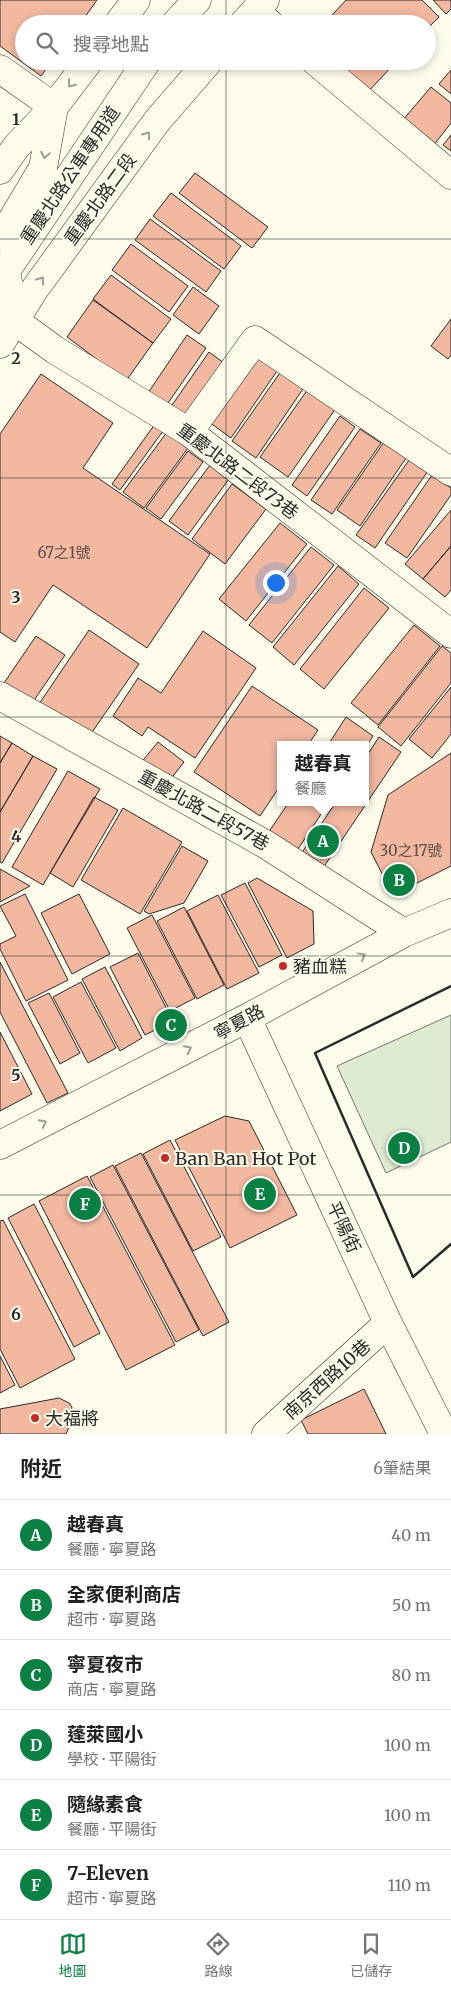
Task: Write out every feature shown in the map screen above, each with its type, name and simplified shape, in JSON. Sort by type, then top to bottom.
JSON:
[{"type":"street","points":[[125,15],[136,0]]},
{"type":"street","points":[[183,15],[197,0]]},
{"type":"street","points":[[0,69],[54,107]]},
{"type":"street","points":[[0,170],[16,147],[54,107],[82,70]]},
{"type":"street","name":"重慶北路公車專用道","points":[[5,325],[6,271],[141,70]]},
{"type":"street","name":"重慶北路二段","points":[[5,325],[34,290],[157,121],[201,70]]},
{"type":"street","points":[[326,70],[451,175]]},
{"type":"street","name":"重慶北路公車專用道","points":[[0,240],[43,168],[54,107]]},
{"type":"street","name":"重慶北路二段73巷","points":[[5,325],[55,350],[189,432],[451,634]]},
{"type":"street","points":[[189,432],[255,340],[451,472]]},
{"type":"street","name":"重慶北路二段57巷","points":[[0,696],[266,844],[404,933]]},
{"type":"street","name":"寧夏路","points":[[0,1145],[247,1018],[404,933],[451,913]]},
{"type":"street","name":"平陽街","points":[[247,1018],[388,1323],[444,1434]]},
{"type":"street","name":"南京西路10巷","points":[[266,1434],[388,1323]]},
{"type":"green space","points":[[451,1015],[451,1142],[386,1173],[337,1066]]},
{"type":"building","points":[[0,0],[97,0],[86,15],[15,15],[15,57],[0,46]]},
{"type":"building","points":[[346,0],[422,0],[439,17],[436,20],[436,15],[332,15]]},
{"type":"building","points":[[433,0],[451,0],[451,9],[446,14]]},
{"type":"building","points":[[33,70],[45,70],[41,76]]},
{"type":"building","points":[[335,70],[388,70],[363,97]]},
{"type":"building","points":[[451,70],[451,94],[439,84]]},
{"type":"building","points":[[431,87],[451,103],[451,123],[433,146],[402,121]]},
{"type":"building","points":[[451,135],[451,151],[443,145]]},
{"type":"building","points":[[195,173],[268,227],[252,248],[179,193]]},
{"type":"building","points":[[171,193],[241,246],[224,269],[153,216]]},
{"type":"building","points":[[150,219],[221,271],[206,292],[135,240]]},
{"type":"building","points":[[131,244],[188,286],[169,312],[112,270]]},
{"type":"building","points":[[111,275],[171,319],[153,343],[93,299]]},
{"type":"building","points":[[193,287],[219,306],[199,334],[173,315]]},
{"type":"building","points":[[93,300],[153,343],[126,381],[67,337]]},
{"type":"building","points":[[451,319],[451,355],[448,359],[431,346]]},
{"type":"building","points":[[187,335],[206,348],[166,406],[148,393]]},
{"type":"building","points":[[209,352],[224,363],[185,419],[170,408]]},
{"type":"building","points":[[250,352],[277,371],[231,438],[205,419]]},
{"type":"building","points":[[282,370],[305,386],[256,458],[232,441]]},
{"type":"building","points":[[41,374],[113,423],[83,468],[210,554],[147,648],[53,585],[15,642],[0,632],[0,434]]},
{"type":"building","points":[[308,389],[336,408],[288,477],[260,457]]},
{"type":"building","points":[[340,416],[355,427],[307,496],[292,485]]},
{"type":"building","points":[[155,424],[163,431],[120,490],[112,484]]},
{"type":"building","points":[[360,429],[381,443],[332,514],[311,500]]},
{"type":"building","points":[[167,432],[188,448],[144,508],[123,492]]},
{"type":"building","points":[[384,442],[406,458],[360,526],[337,510]]},
{"type":"building","points":[[188,451],[203,462],[161,519],[146,508]]},
{"type":"building","points":[[414,453],[432,465],[375,548],[356,535]]},
{"type":"building","points":[[210,465],[229,479],[188,535],[169,521]]},
{"type":"building","points":[[432,475],[451,488],[451,495],[407,558],[385,543]]},
{"type":"building","points":[[232,484],[266,509],[225,564],[192,539]]},
{"type":"building","points":[[451,510],[451,546],[423,579],[405,564]]},
{"type":"building","points":[[280,523],[307,544],[246,621],[219,599]]},
{"type":"building","points":[[451,546],[451,590],[445,597],[423,579]]},
{"type":"building","points":[[311,547],[334,565],[272,643],[249,625]]},
{"type":"building","points":[[338,566],[359,584],[294,665],[273,647]]},
{"type":"building","points":[[364,588],[389,608],[324,689],[300,669]]},
{"type":"building","points":[[414,625],[440,646],[378,725],[351,703]]},
{"type":"building","points":[[89,630],[139,664],[86,741],[37,707]]},
{"type":"building","points":[[203,631],[256,668],[195,758],[148,727],[142,736],[113,716],[138,678],[161,693]]},
{"type":"building","points":[[36,636],[65,655],[28,709],[0,689]]},
{"type":"building","points":[[442,646],[451,653],[451,683],[401,746],[378,727]]},
{"type":"building","points":[[252,686],[318,730],[311,741],[277,741],[277,790],[260,816],[194,772]]},
{"type":"building","points":[[451,687],[451,734],[432,758],[409,739]]},
{"type":"building","points":[[346,717],[373,736],[369,742],[331,741]]},
{"type":"building","points":[[0,736],[12,743],[0,763]]},
{"type":"building","points":[[379,737],[401,752],[369,800],[369,752]]},
{"type":"building","points":[[158,742],[184,762],[166,785],[140,764]]},
{"type":"building","points":[[12,743],[33,756],[0,812],[0,763]]},
{"type":"building","points":[[451,753],[451,866],[393,895],[371,852],[388,795]]},
{"type":"building","points":[[33,756],[57,769],[2,863],[0,862],[0,812]]},
{"type":"building","points":[[68,771],[100,789],[43,885],[12,867]]},
{"type":"building","points":[[94,797],[118,810],[73,887],[50,873]]},
{"type":"building","points":[[286,806],[326,806],[294,855],[266,836]]},
{"type":"building","points":[[333,806],[365,806],[321,871],[299,857]]},
{"type":"building","points":[[123,808],[182,842],[140,914],[81,880]]},
{"type":"building","points":[[182,846],[208,861],[184,903],[149,914],[144,911]]},
{"type":"building","points":[[0,869],[30,886],[0,902]]},
{"type":"building","points":[[257,878],[313,911],[314,944],[287,958],[248,883]]},
{"type":"building","points":[[245,883],[282,955],[259,967],[221,895]]},
{"type":"building","points":[[25,894],[68,980],[26,1001],[0,949],[0,944],[16,936],[0,906]]},
{"type":"building","points":[[79,894],[110,954],[72,974],[41,913]]},
{"type":"building","points":[[218,895],[259,973],[227,989],[187,911]]},
{"type":"building","points":[[184,907],[224,985],[197,999],[157,921]]},
{"type":"building","points":[[152,915],[195,998],[170,1011],[127,928]]},
{"type":"building","points":[[138,953],[173,1021],[145,1035],[110,967]]},
{"type":"building","points":[[0,962],[68,1093],[47,1103],[0,1012]]},
{"type":"building","points":[[105,967],[142,1038],[120,1051],[82,979]]},
{"type":"building","points":[[81,982],[116,1048],[88,1063],[53,997]]},
{"type":"building","points":[[49,993],[80,1053],[60,1064],[28,1003]]},
{"type":"building","points":[[0,1032],[32,1094],[0,1111]]},
{"type":"building","points":[[225,1116],[249,1121],[297,1215],[230,1248],[175,1140]]},
{"type":"building","points":[[170,1140],[221,1237],[193,1251],[143,1154]]},
{"type":"building","points":[[141,1153],[229,1322],[203,1336],[115,1166]]},
{"type":"building","points":[[113,1165],[199,1330],[176,1342],[90,1177]]},
{"type":"building","points":[[87,1176],[175,1345],[126,1370],[39,1201]]},
{"type":"building","points":[[34,1204],[100,1333],[74,1347],[8,1218]]},
{"type":"building","points":[[3,1220],[75,1359],[20,1388],[0,1349],[0,1221]]},
{"type":"building","points":[[0,1356],[15,1385],[0,1393]]},
{"type":"building","points":[[364,1389],[386,1434],[308,1434],[301,1420]]},
{"type":"building","name":"大福將","points":[[59,1398],[69,1403],[72,1407],[66,1434],[0,1434],[0,1409]]},
{"type":"wall","points":[[451,986],[315,1053],[413,1277],[451,1244]]},
{"type":"place","name":"越春真","points":[[323,841]]},
{"type":"place","name":"全家便利商店","points":[[399,880]]},
{"type":"place","name":"豬血糕","points":[[283,966]]},
{"type":"place","name":"寧夏夜市","points":[[171,1025]]},
{"type":"place","name":"蓬萊國小","points":[[404,1148]]},
{"type":"place","name":"Ban Ban Hot Pot","points":[[165,1158]]},
{"type":"place","name":"隨緣素食","points":[[260,1194]]},
{"type":"place","name":"7-Eleven","points":[[85,1204]]},
{"type":"place","name":"大福將","points":[[35,1418]]}]
